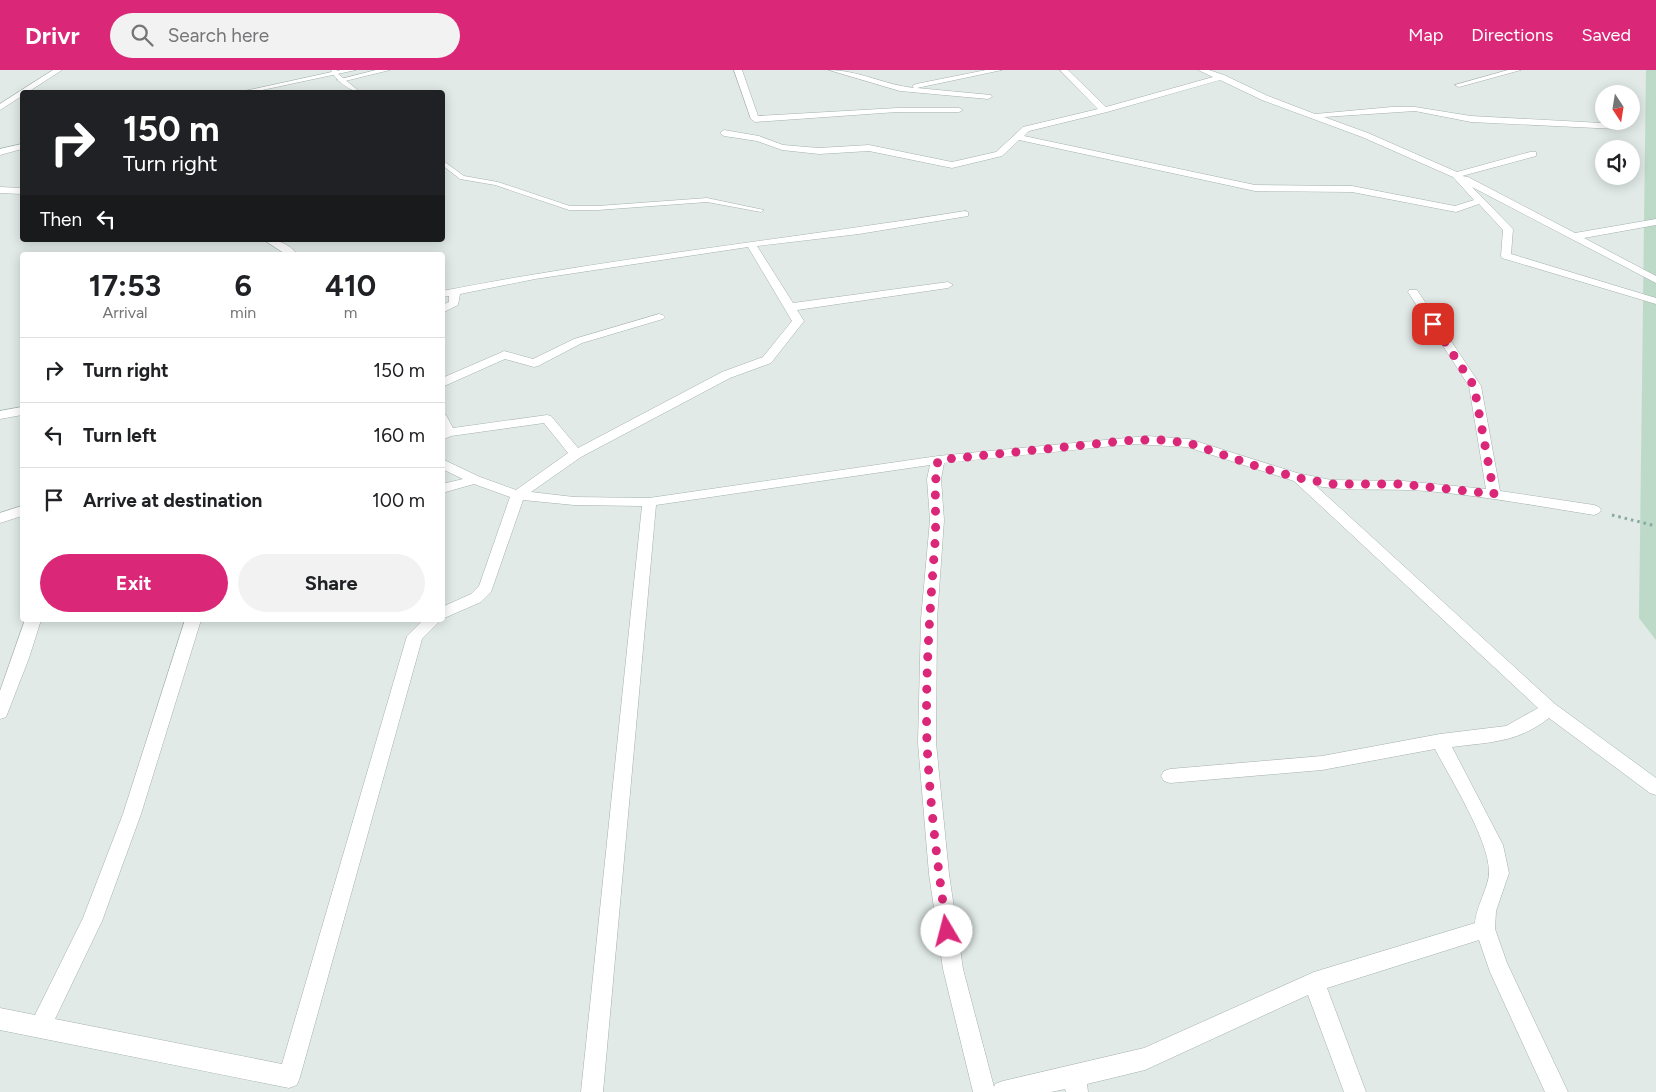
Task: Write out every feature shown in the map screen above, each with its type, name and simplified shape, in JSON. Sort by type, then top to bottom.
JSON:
[{"type":"street","points":[[28,90],[58,70]]},
{"type":"street","points":[[253,90],[334,72],[352,70]]},
{"type":"street","points":[[291,90],[386,70]]},
{"type":"street","points":[[738,70],[755,120],[897,110],[959,110]]},
{"type":"street","points":[[838,70],[900,89],[988,97]]},
{"type":"street","points":[[900,89],[998,70]]},
{"type":"street","points":[[1064,70],[1104,110]]},
{"type":"street","points":[[1202,70],[1265,98],[1365,135],[1456,175],[1576,236],[1656,280]]},
{"type":"street","points":[[1459,85],[1517,70]]},
{"type":"street","points":[[724,133],[758,139],[782,147],[819,151],[868,148],[952,165],[1000,154],[1026,129],[1104,110],[1221,77]]},
{"type":"street","points":[[0,108],[20,95]]},
{"type":"street","points":[[1312,115],[1392,108],[1415,109],[1471,119],[1595,125]]},
{"type":"street","points":[[1018,137],[1255,188],[1352,190],[1456,209],[1480,202]]},
{"type":"street","points":[[0,144],[20,139]]},
{"type":"street","points":[[0,152],[20,147]]},
{"type":"street","points":[[1456,175],[1533,154]]},
{"type":"street","points":[[1456,175],[1508,229],[1506,256],[1656,301]]},
{"type":"street","points":[[0,190],[20,191]]},
{"type":"street","points":[[445,294],[536,276],[751,244],[859,231],[965,214]]},
{"type":"street","points":[[1576,236],[1656,222]]},
{"type":"street","points":[[274,242],[289,252]]},
{"type":"street","points":[[445,613],[476,598],[486,588],[518,495],[576,454],[726,375],[767,360],[798,321],[751,244]]},
{"type":"street","points":[[791,307],[948,285]]},
{"type":"street","points":[[1413,292],[1474,386],[1494,494]]},
{"type":"street","points":[[445,308],[454,303],[456,293]]},
{"type":"street","points":[[445,382],[504,355],[534,363],[578,341],[659,317]]},
{"type":"street","points":[[0,415],[20,411]]},
{"type":"street","points":[[446,435],[547,419],[576,454]]},
{"type":"street","points":[[445,465],[475,480],[518,495],[574,501],[649,502],[938,460],[1133,440],[1161,440],[1189,443],[1256,466],[1299,478],[1332,484],[1401,484],[1494,494],[1594,510]]},
{"type":"street","points":[[938,460],[934,479],[937,520],[929,619],[927,743],[939,874],[953,969],[984,1092]]},
{"type":"street","points":[[1299,478],[1550,709],[1656,788]]},
{"type":"street","points":[[445,488],[475,480]]},
{"type":"street","points":[[592,1092],[649,502]]},
{"type":"street","points":[[0,518],[20,512]]},
{"type":"street","points":[[0,712],[32,622]]},
{"type":"street","points":[[41,1026],[92,921],[132,814],[192,622]]},
{"type":"street","points":[[0,1019],[289,1077],[415,636],[431,622]]},
{"type":"street","points":[[1170,776],[1322,763],[1440,741],[1509,732],[1533,722],[1550,709]]},
{"type":"street","points":[[1440,741],[1494,845],[1499,873],[1486,911],[1485,929],[1497,965],[1557,1092]]},
{"type":"street","points":[[1003,1092],[1076,1084],[1145,1059],[1314,982],[1485,929]]},
{"type":"street","points":[[1314,982],[1355,1092]]},
{"type":"lane","points":[[334,72],[355,90]]},
{"type":"lane","points":[[445,164],[462,178],[496,183],[569,208],[598,208],[707,200],[761,210]]},
{"type":"path","points":[[1594,510],[1656,526]]},
{"type":"green space","points":[[1646,70],[1656,70],[1656,640],[1639,618]]},
{"type":"route","points":[[947,931],[939,874],[927,743],[929,619],[937,520],[934,479],[938,460],[1133,440],[1161,440],[1189,443],[1256,466],[1299,478],[1332,484],[1401,484],[1494,494],[1474,386],[1433,324]]}]
